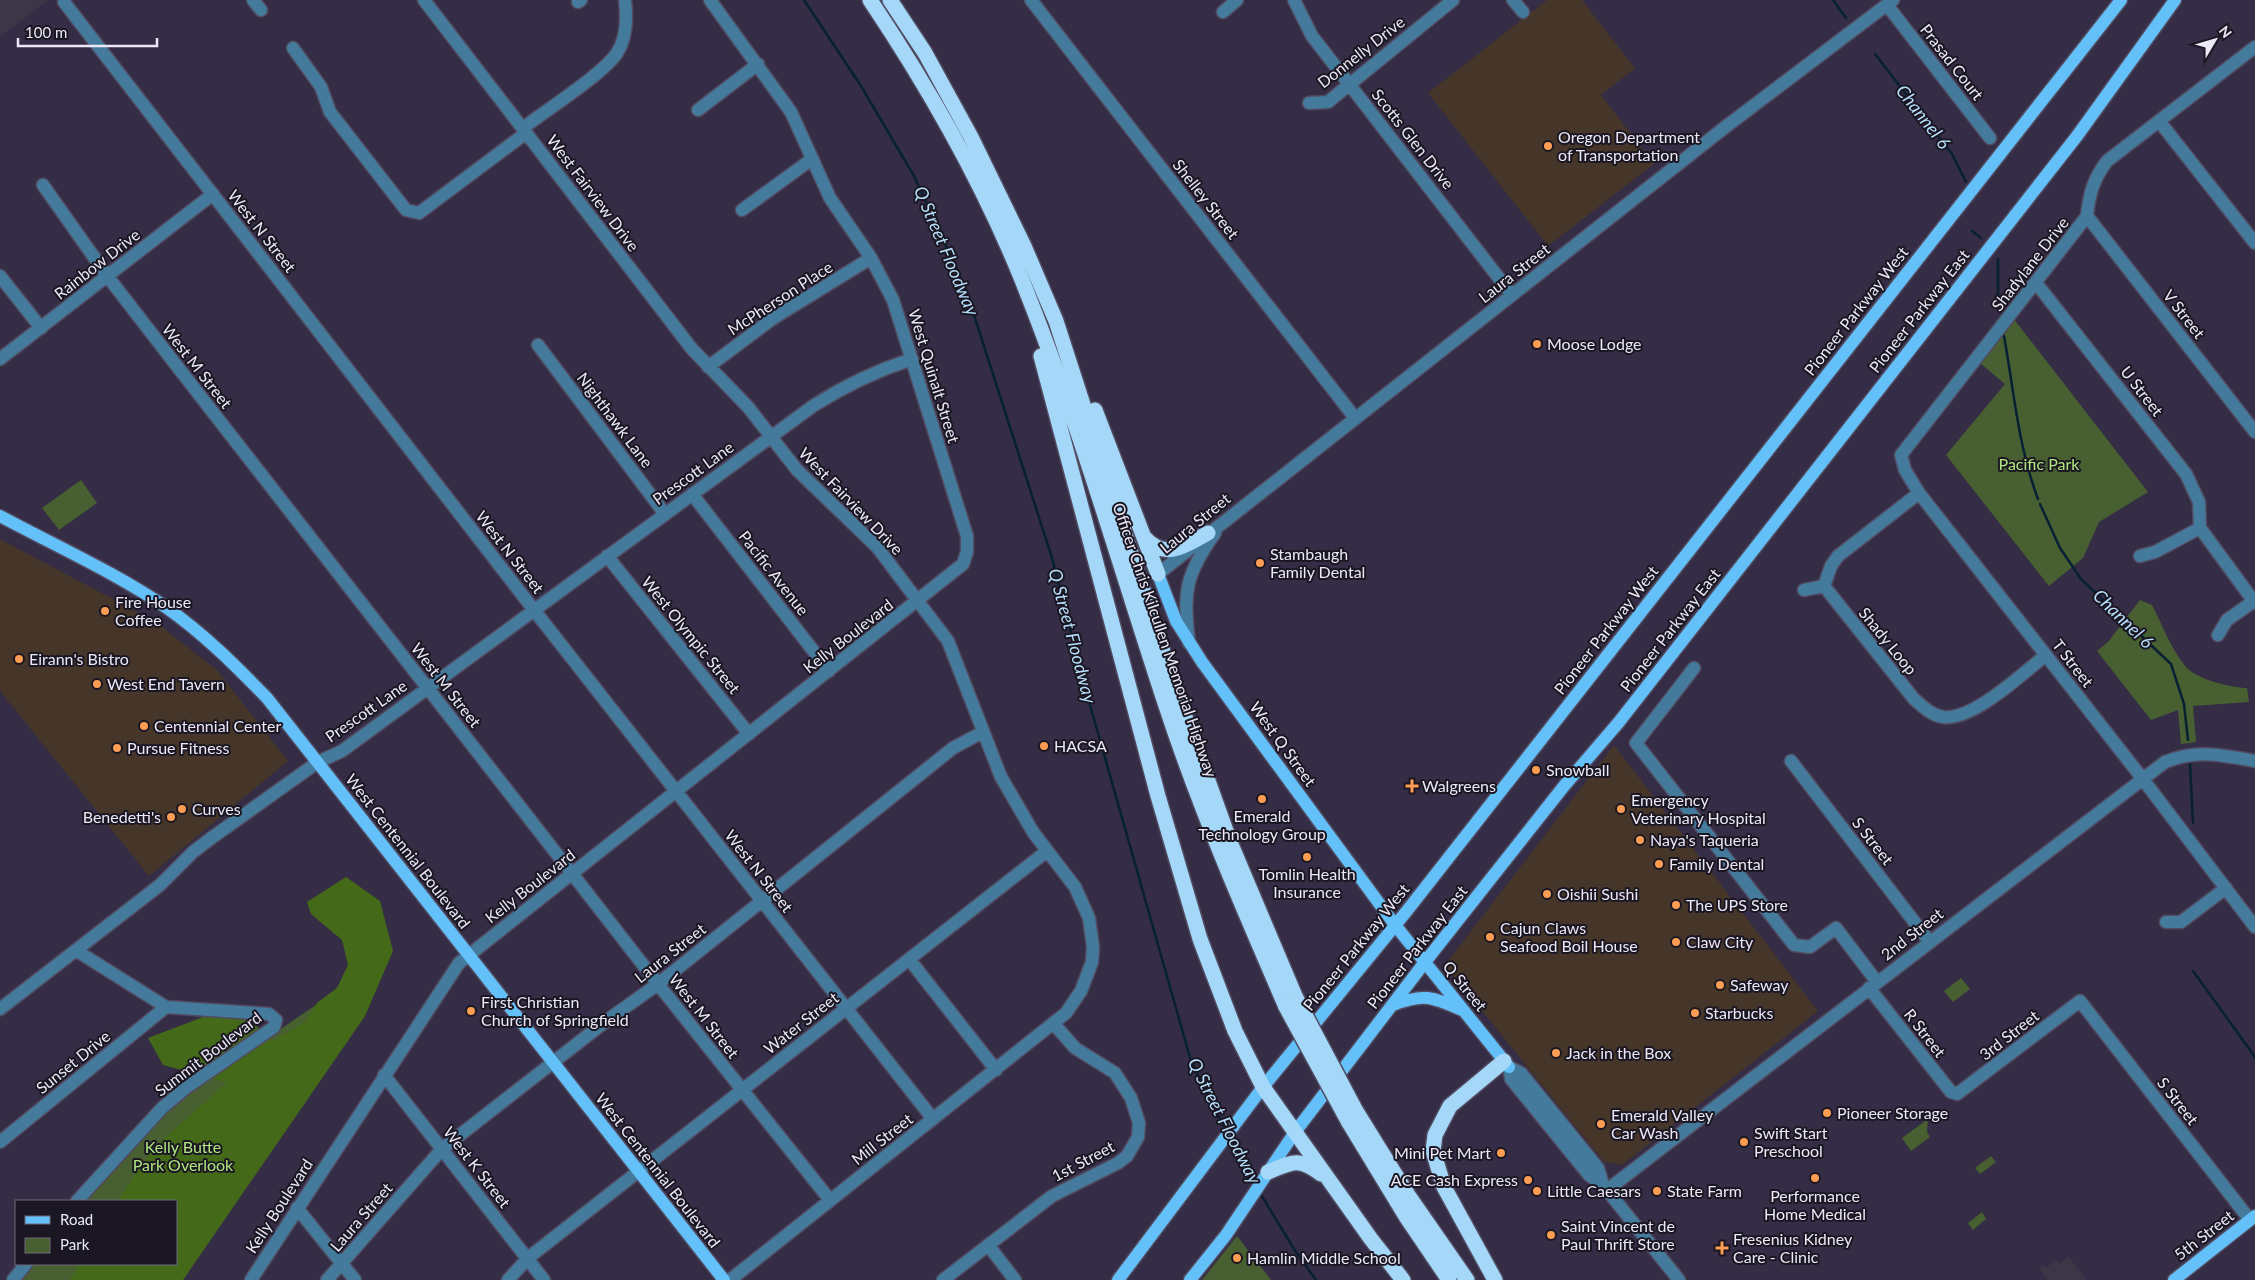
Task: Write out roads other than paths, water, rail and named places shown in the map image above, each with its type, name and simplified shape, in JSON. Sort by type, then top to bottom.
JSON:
[{"type":"highway","name":"Officer Chris Kilcullen Memorial Highway","points":[[870,0],[913,64],[958,144],[1021,277],[1053,362],[1167,708],[1223,862],[1291,1001],[1402,1210],[1449,1280]]},
{"type":"highway","name":"Officer Chris Kilcullen Memorial Highway","points":[[890,0],[925,53],[972,137],[1024,246],[1056,322],[1177,695],[1230,842],[1291,1001]]},
{"type":"highway","points":[[1021,277],[1153,777],[1200,939],[1235,1031],[1263,1087],[1328,1179],[1404,1280]]},
{"type":"highway","points":[[1056,322],[1080,372],[1158,574]]},
{"type":"highway","points":[[1143,536],[1157,549],[1168,551],[1208,533]]},
{"type":"highway","points":[[1495,1280],[1444,1187],[1435,1165],[1432,1151],[1442,1119],[1450,1106],[1507,1064]]},
{"type":"highway","name":"Officer Chris Kilcullen Memorial Highway","points":[[1352,1116],[1467,1280]]},
{"type":"highway","points":[[1268,1172],[1300,1162],[1307,1163],[1328,1179]]},
{"type":"main road","name":"Pioneer Parkway West","points":[[1118,1280],[1263,1087],[1396,925],[2121,0]]},
{"type":"main road","name":"Pioneer Parkway East","points":[[1190,1280],[1226,1235],[1295,1132],[1425,962],[1564,786],[1625,714],[2077,136],[2175,0]]},
{"type":"main road","name":"West Centennial Boulevard","points":[[0,516],[133,587],[168,608],[239,669],[267,698],[724,1280]]},
{"type":"main road","name":"West Q Street","points":[[1158,574],[1172,613],[1189,643],[1396,925]]},
{"type":"main road","name":"Q Street","points":[[1396,925],[1507,1064]]},
{"type":"main road","points":[[1392,1005],[1413,997],[1423,996],[1436,998],[1464,1011]]},
{"type":"main road","name":"5th Street","points":[[2174,1280],[2252,1218]]},
{"type":"street","name":"West Fairview Drive","points":[[424,0],[708,367],[748,407],[797,470],[876,547],[948,641],[1001,777],[1017,808],[1075,887],[1084,902],[1089,918],[1093,947],[1092,962],[1081,992],[1075,1002],[1054,1024]]},
{"type":"street","points":[[293,48],[321,87],[330,112],[406,210],[419,214],[603,68],[617,52],[624,34],[626,13],[624,0]]},
{"type":"street","name":"West Quinalt Street","points":[[710,0],[791,112],[830,198],[872,258],[893,300],[966,536],[967,552],[963,564],[918,601]]},
{"type":"street","name":"Shelley Street","points":[[1031,0],[1355,418]]},
{"type":"street","points":[[1223,12],[1237,0]]},
{"type":"street","name":"Scotts Glen Drive","points":[[1294,0],[1312,36],[1512,295]]},
{"type":"street","name":"Donnelly Drive","points":[[1309,103],[1328,102],[1453,0]]},
{"type":"street","points":[[1513,0],[1523,12]]},
{"type":"street","name":"West N Street","points":[[64,2],[534,610],[933,1119]]},
{"type":"street","name":"Laura Street","points":[[1158,574],[1224,520],[1724,128],[1890,2]]},
{"type":"street","name":"Prasad Court","points":[[1890,2],[1990,138]]},
{"type":"street","name":"Shadylane Drive","points":[[1901,455],[2087,216],[2088,198],[2096,175],[2107,161],[2255,47]]},
{"type":"street","points":[[698,110],[758,64]]},
{"type":"street","points":[[2160,121],[2255,243]]},
{"type":"street","points":[[742,210],[812,159]]},
{"type":"street","name":"West M Street","points":[[43,185],[108,277],[658,984],[830,1200]]},
{"type":"street","name":"Rainbow Drive","points":[[0,359],[213,194]]},
{"type":"street","name":"V Street","points":[[2087,216],[2255,432]]},
{"type":"street","name":"McPherson Place","points":[[708,367],[772,319],[872,258]]},
{"type":"street","points":[[0,276],[41,328]]},
{"type":"street","name":"U Street","points":[[2036,283],[2186,474],[2199,502],[2200,528]]},
{"type":"street","name":"Nighthawk Lane","points":[[538,345],[665,514]]},
{"type":"street","name":"Prescott Lane","points":[[0,1009],[160,886],[204,843],[318,762],[342,751],[813,406],[849,383],[873,372],[912,359]]},
{"type":"street","name":"T Street","points":[[1901,455],[1904,470],[1919,493],[2142,778],[2255,927]]},
{"type":"street","points":[[1804,590],[1824,586],[1831,566],[1838,556],[1919,493]]},
{"type":"street","name":"Pacific Avenue","points":[[692,494],[829,671]]},
{"type":"street","points":[[1189,643],[1185,598],[1188,580],[1194,564],[1224,520]]},
{"type":"street","points":[[2140,556],[2155,552],[2183,535],[2200,528],[2254,602],[2227,620],[2218,635]]},
{"type":"street","name":"West Olympic Street","points":[[607,556],[749,734]]},
{"type":"street","name":"Shady Loop","points":[[1824,586],[1914,699],[1927,711],[1942,717],[1959,716],[1976,708],[2046,655]]},
{"type":"street","name":"Kelly Boulevard","points":[[251,1280],[459,963],[918,601]]},
{"type":"street","name":"R Street","points":[[1694,668],[1636,743],[1794,945],[1810,947],[1836,928],[1873,985],[1950,1092],[1957,1094]]},
{"type":"street","name":"Laura Street","points":[[327,1280],[442,1149],[553,1062],[658,984],[953,748],[983,732]]},
{"type":"street","name":"2nd Street","points":[[1605,1188],[2165,762],[2182,755],[2207,753],[2255,761]]},
{"type":"street","name":"S Street","points":[[1791,761],[1929,941]]},
{"type":"street","name":"Water Street","points":[[508,1280],[528,1258],[1047,851]]},
{"type":"street","points":[[2166,922],[2181,922],[2226,888]]},
{"type":"street","points":[[77,951],[166,1007]]},
{"type":"street","points":[[909,959],[996,1070]]},
{"type":"street","name":"S Street","points":[[2080,1001],[2252,1218]]},
{"type":"street","name":"3rd Street","points":[[1957,1094],[2080,1001]]},
{"type":"street","name":"Summit Boulevard","points":[[78,1200],[162,1108],[187,1087],[274,1027],[276,1020],[269,1014],[166,1007]]},
{"type":"street","name":"Sunset Drive","points":[[0,1142],[166,1007]]},
{"type":"street","name":"Mill Street","points":[[730,1280],[1054,1024]]},
{"type":"street","name":"1st Street","points":[[943,1280],[1052,1196],[1118,1163],[1127,1156],[1138,1137],[1139,1123],[1131,1098],[1115,1073],[1075,1048],[1054,1024]]},
{"type":"street","name":"Q Street","points":[[1507,1064],[1512,1079],[1589,1175],[1605,1188],[1678,1280]]},
{"type":"street","name":"West K Street","points":[[384,1075],[544,1280]]},
{"type":"street","points":[[297,1208],[355,1280]]},
{"type":"street","points":[[988,1245],[1015,1280]]},
{"type":"street","points":[[13,1280],[25,1265]]},
{"type":"waterway","name":"Q Street Floodway","points":[[804,0],[861,86],[914,176],[966,290],[1052,558],[1086,691],[1191,1061],[1225,1129]]},
{"type":"waterway","name":"Channel 6","points":[[1833,0],[1846,18]]},
{"type":"waterway","name":"Channel 6","points":[[1875,54],[1952,154],[1966,182]]},
{"type":"waterway","name":"Channel 6","points":[[1972,231],[1981,238]]},
{"type":"waterway","name":"Channel 6","points":[[1998,259],[1998,307]]},
{"type":"waterway","name":"Channel 6","points":[[2004,336],[2021,439],[2038,499]]},
{"type":"waterway","name":"Channel 6","points":[[2040,504],[2060,548],[2081,579],[2171,664],[2184,704],[2188,740]]},
{"type":"waterway","name":"Channel 6","points":[[2190,764],[2193,823]]},
{"type":"waterway","name":"Channel 6","points":[[2193,971],[2255,1057]]},
{"type":"waterway","name":"Q Street Floodway","points":[[1231,1138],[1255,1184]]},
{"type":"waterway","name":"Q Street Floodway","points":[[1260,1193],[1294,1249],[1316,1280]]},
{"type":"place","name":"Oregon Department of Transportation","points":[[1548,146]]},
{"type":"place","name":"Moose Lodge","points":[[1537,344]]},
{"type":"place","name":"Stambaugh Family Dental","points":[[1260,563]]},
{"type":"place","name":"Fire House Coffee","points":[[105,611]]},
{"type":"place","name":"Eirann's Bistro","points":[[19,659]]},
{"type":"place","name":"West End Tavern","points":[[97,684]]},
{"type":"place","name":"Centennial Center","points":[[144,726]]},
{"type":"place","name":"HACSA","points":[[1044,746]]},
{"type":"place","name":"Pursue Fitness","points":[[117,748]]},
{"type":"place","name":"Snowball","points":[[1536,770]]},
{"type":"place","name":"Walgreens","points":[[1412,786]]},
{"type":"place","name":"Emerald Technology Group","points":[[1262,799]]},
{"type":"place","name":"Curves","points":[[182,809]]},
{"type":"place","name":"Emergency Veterinary Hospital","points":[[1621,809]]},
{"type":"place","name":"Benedetti's","points":[[171,817]]},
{"type":"place","name":"Naya's Taqueria","points":[[1640,840]]},
{"type":"place","name":"Tomlin Health Insurance","points":[[1307,857]]},
{"type":"place","name":"Family Dental","points":[[1659,864]]},
{"type":"place","name":"Oishii Sushi","points":[[1547,894]]},
{"type":"place","name":"The UPS Store","points":[[1676,905]]},
{"type":"place","name":"Cajun Claws Seafood Boil House","points":[[1490,937]]},
{"type":"place","name":"Claw City","points":[[1676,942]]},
{"type":"place","name":"Safeway","points":[[1720,985]]},
{"type":"place","name":"First Christian Church of Springfield","points":[[471,1011]]},
{"type":"place","name":"Starbucks","points":[[1695,1013]]},
{"type":"place","name":"Jack in the Box","points":[[1556,1053]]},
{"type":"place","name":"Pioneer Storage","points":[[1827,1113]]},
{"type":"place","name":"Emerald Valley Car Wash","points":[[1601,1124]]},
{"type":"place","name":"Swift Start Preschool","points":[[1744,1142]]},
{"type":"place","name":"Mini Pet Mart","points":[[1501,1153]]},
{"type":"place","name":"Performance Home Medical","points":[[1815,1178]]},
{"type":"place","name":"ACE Cash Express","points":[[1528,1180]]},
{"type":"place","name":"Little Caesars","points":[[1537,1191]]},
{"type":"place","name":"State Farm","points":[[1657,1191]]},
{"type":"place","name":"Saint Vincent de Paul Thrift Store","points":[[1551,1235]]},
{"type":"place","name":"Fresenius Kidney Care - Clinic","points":[[1722,1248]]},
{"type":"place","name":"Hamlin Middle School","points":[[1237,1258]]},
{"type":"park label","name":"Pacific Park","points":[[2039,464]]},
{"type":"park label","name":"Kelly Butte Park Overlook","points":[[183,1156]]}]
